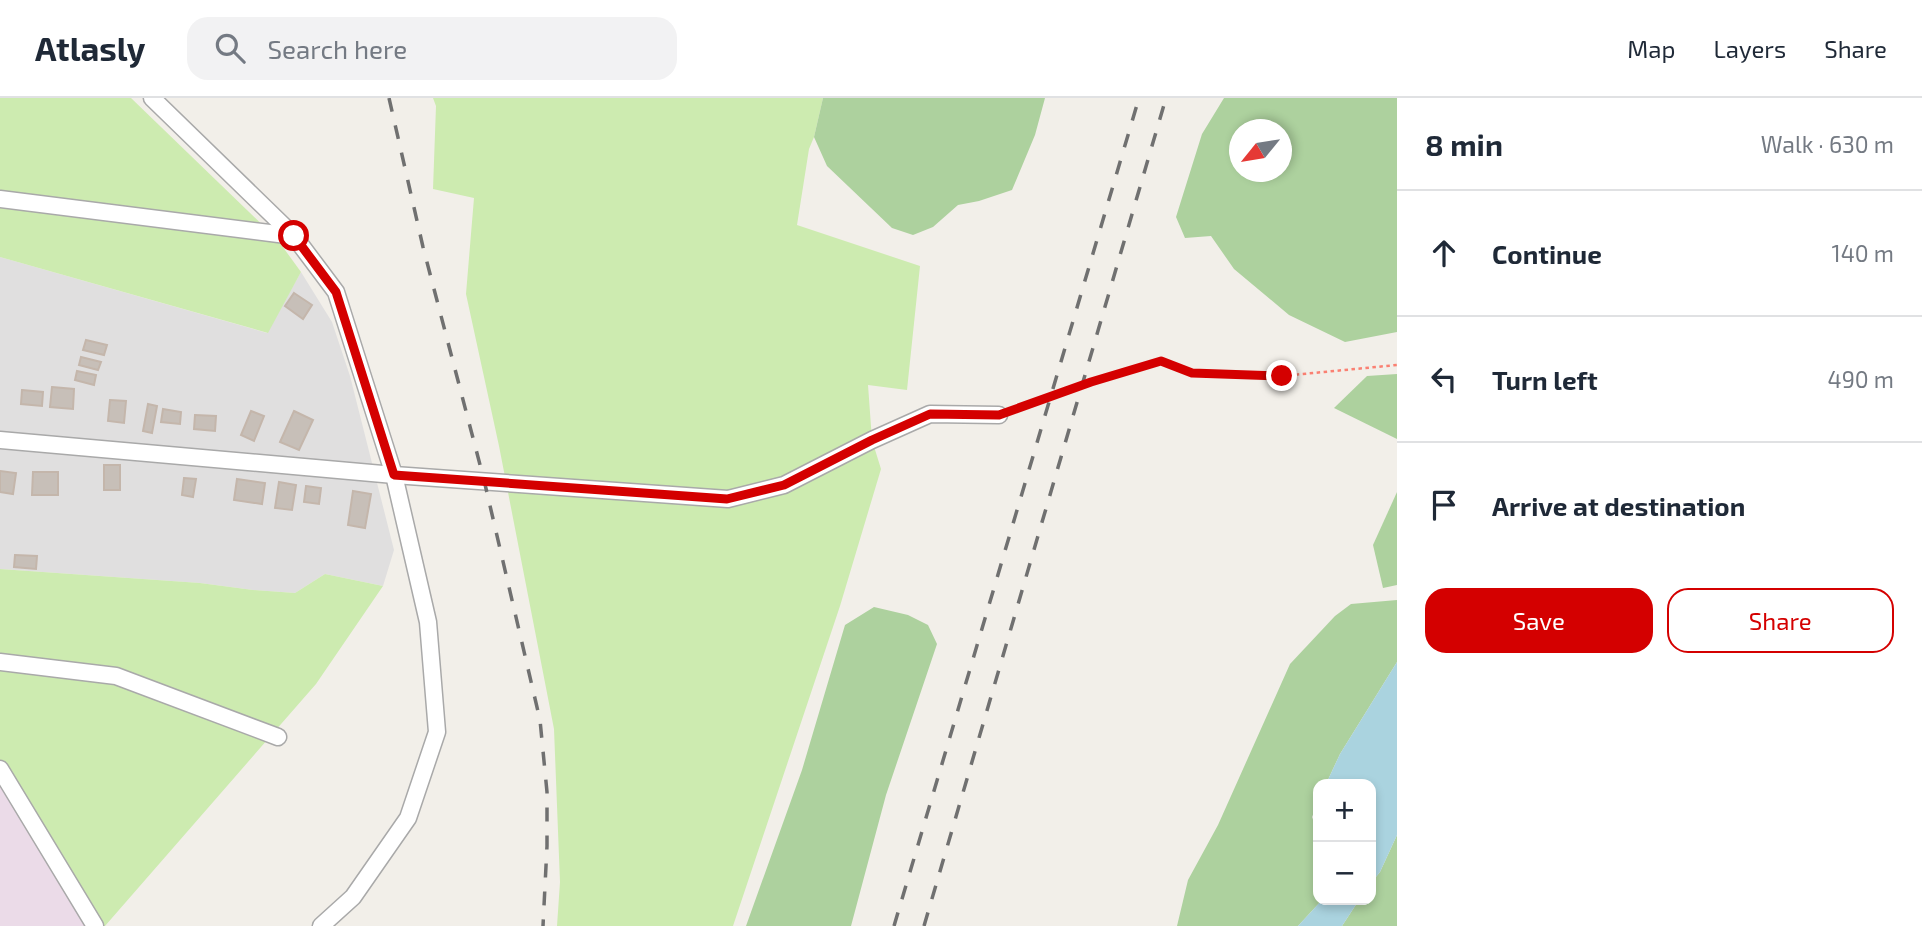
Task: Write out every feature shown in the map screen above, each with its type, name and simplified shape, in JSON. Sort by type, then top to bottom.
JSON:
[{"type":"street","points":[[152,98],[294,236],[336,292],[394,475],[428,622],[437,732],[408,818],[353,897],[321,926]]},
{"type":"street","points":[[0,199],[294,236]]},
{"type":"street","points":[[0,440],[394,475],[727,499],[784,485],[930,414],[999,415]]},
{"type":"street","points":[[0,662],[116,676],[278,737]]},
{"type":"street","points":[[0,769],[95,926]]},
{"type":"path","points":[[999,415],[1091,382],[1161,361],[1192,373],[1270,376],[1397,365]]},
{"type":"shaded area","points":[[0,257],[267,333],[301,272],[332,322],[350,376],[394,550],[383,586],[325,574],[295,593],[200,583],[0,569]]},
{"type":"shaded area","points":[[0,769],[95,926],[0,926]]},
{"type":"green space","points":[[0,98],[131,98],[277,239],[301,272],[268,333],[0,257]]},
{"type":"green space","points":[[433,98],[823,98],[809,149],[797,225],[920,266],[907,390],[868,385],[872,440],[881,469],[840,606],[733,926],[557,926],[560,882],[554,729],[499,446],[466,294],[474,198],[433,189],[436,106]]},
{"type":"green space","points":[[823,98],[1045,98],[1035,135],[1012,190],[958,205],[933,227],[913,235],[892,228],[827,166],[814,137]]},
{"type":"green space","points":[[1224,98],[1397,98],[1397,332],[1345,342],[1289,315],[1234,269],[1211,236],[1185,238],[1176,217],[1202,134]]},
{"type":"green space","points":[[1397,374],[1397,439],[1334,408],[1367,376]]},
{"type":"green space","points":[[1397,492],[1397,585],[1383,588],[1373,545]]},
{"type":"green space","points":[[0,569],[200,583],[295,593],[325,574],[383,586],[316,684],[105,926],[95,926],[0,769]]},
{"type":"green space","points":[[1397,600],[1397,662],[1340,754],[1328,779],[1313,779],[1313,905],[1317,905],[1298,926],[1177,926],[1188,880],[1218,825],[1290,664],[1335,616],[1351,604]]},
{"type":"green space","points":[[874,607],[908,615],[928,625],[937,644],[886,795],[851,926],[746,926],[802,770],[845,625]]},
{"type":"green space","points":[[1397,835],[1397,926],[1342,926],[1356,905],[1376,905],[1376,877]]},
{"type":"water","points":[[1397,662],[1397,835],[1376,877],[1376,779],[1328,779],[1340,754]]},
{"type":"water","points":[[1317,905],[1356,905],[1342,926],[1298,926]]},
{"type":"building","points":[[294,293],[312,305],[303,319],[285,306]]},
{"type":"building","points":[[86,340],[107,345],[104,355],[83,350]]},
{"type":"building","points":[[81,357],[101,362],[98,370],[79,365]]},
{"type":"building","points":[[77,371],[96,375],[94,385],[75,380]]},
{"type":"building","points":[[52,387],[74,389],[73,409],[50,407]]},
{"type":"building","points":[[22,390],[43,392],[42,406],[21,404]]},
{"type":"building","points":[[110,400],[126,401],[124,423],[108,421]]},
{"type":"building","points":[[148,404],[157,406],[152,433],[143,431]]},
{"type":"building","points":[[163,409],[181,412],[180,424],[161,422]]},
{"type":"building","points":[[251,411],[264,416],[254,441],[241,435]]},
{"type":"building","points":[[294,411],[313,420],[299,450],[280,442]]},
{"type":"building","points":[[195,415],[216,416],[215,431],[194,429]]},
{"type":"building","points":[[104,465],[120,465],[120,490],[104,490]]},
{"type":"building","points":[[0,471],[16,473],[13,494],[0,492]]},
{"type":"building","points":[[33,472],[58,472],[58,495],[32,495]]},
{"type":"building","points":[[184,478],[196,479],[193,497],[182,495]]},
{"type":"building","points":[[237,479],[265,483],[262,504],[234,500]]},
{"type":"building","points":[[279,482],[296,485],[292,510],[275,508]]},
{"type":"building","points":[[306,486],[321,488],[319,504],[304,502]]},
{"type":"building","points":[[353,491],[371,494],[365,528],[348,525]]},
{"type":"building","points":[[15,555],[37,556],[36,569],[14,567]]},
{"type":"railway","points":[[389,98],[423,247],[484,480],[540,720],[547,792],[543,926]]},
{"type":"railway","points":[[894,926],[1139,98]]},
{"type":"railway","points":[[924,926],[1166,98]]},
{"type":"route","points":[[294,236],[336,292],[394,475],[727,499],[784,485],[930,414],[999,415],[1091,382],[1161,361],[1192,373],[1282,376]]}]
